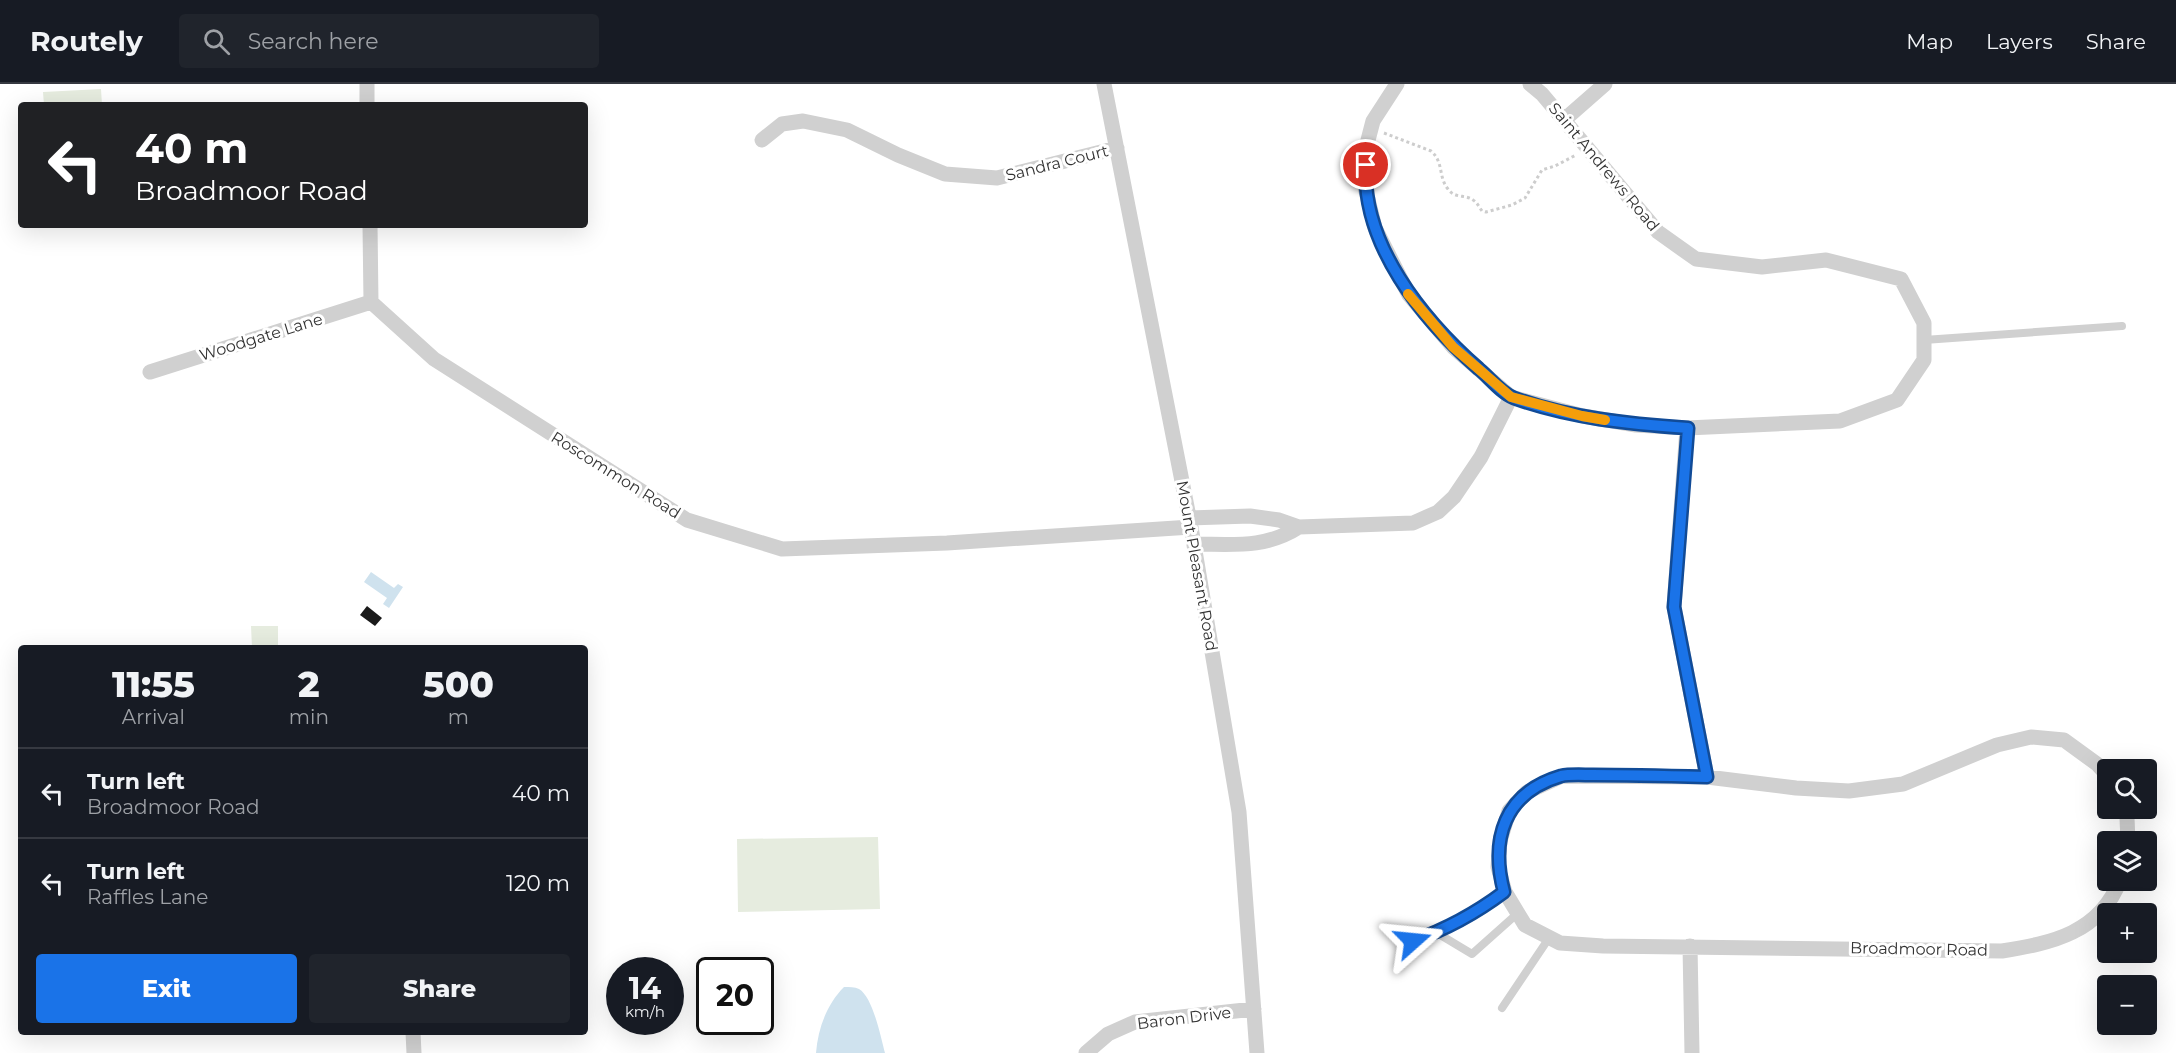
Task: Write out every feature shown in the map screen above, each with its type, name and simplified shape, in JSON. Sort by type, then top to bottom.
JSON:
[{"type":"street","points":[[367,84],[367,102]]},
{"type":"street","name":"Mount Pleasant Road","points":[[1104,84],[1194,544],[1239,812],[1257,1053]]},
{"type":"street","name":"Saint Andrews Road","points":[[1397,84],[1373,121],[1367,144],[1365,187],[1375,228],[1408,295],[1453,347],[1511,397],[1582,416],[1636,425],[1688,428],[1840,421],[1897,400],[1924,360],[1924,323],[1901,279],[1827,260],[1762,267],[1696,259],[1658,232],[1542,94],[1530,84]]},
{"type":"street","points":[[1564,120],[1605,84]]},
{"type":"street","name":"Sandra Court","points":[[762,140],[782,124],[803,121],[848,130],[898,155],[945,174],[997,178],[1117,148]]},
{"type":"street","points":[[370,228],[371,302]]},
{"type":"street","name":"Roscommon Road","points":[[371,302],[434,359],[687,520],[783,549],[946,543],[1190,523]]},
{"type":"street","name":"Woodgate Lane","points":[[150,372],[371,302]]},
{"type":"street","points":[[1190,523],[1250,516],[1279,520],[1299,527],[1413,523],[1438,512],[1454,497],[1472,472],[1511,397]]},
{"type":"street","points":[[1688,428],[1674,607],[1707,777]]},
{"type":"street","points":[[1194,544],[1262,544],[1282,538],[1299,527]]},
{"type":"street","name":"Broadmoor Road","points":[[2097,764],[2064,740],[2031,737],[1997,745],[1903,784],[1849,791],[1796,788],[1707,777],[1562,776],[1527,792],[1509,811],[1500,841],[1498,867],[1504,892],[1525,925],[1560,943],[1581,945],[2002,951],[2034,946],[2072,934],[2092,921],[2107,904],[2114,891]]},
{"type":"street","points":[[1690,946],[1692,1053]]},
{"type":"street","name":"Baron Drive","points":[[1086,1053],[1108,1034],[1135,1022],[1254,1009]]},
{"type":"street","points":[[413,1035],[414,1053]]},
{"type":"lane","points":[[1924,340],[2122,326]]},
{"type":"lane","points":[[1413,941],[1437,933],[1479,910],[1504,892]]},
{"type":"lane","points":[[1437,933],[1472,954],[1518,913]]},
{"type":"lane","points":[[1502,1008],[1549,938]]},
{"type":"path","points":[[1371,129],[1431,151],[1437,156],[1444,184],[1450,193],[1471,198],[1476,201],[1482,211],[1486,212],[1512,205],[1525,198],[1542,170],[1556,166],[1587,148]]},
{"type":"shaded area","points":[[101,89],[102,102],[44,102],[43,92]]},
{"type":"shaded area","points":[[251,626],[278,626],[278,645],[252,645]]},
{"type":"shaded area","points":[[878,837],[880,909],[738,912],[737,839]]},
{"type":"water","points":[[371,572],[394,588],[398,584],[403,587],[389,608],[383,604],[387,598],[364,582]]},
{"type":"water","points":[[844,987],[854,987],[864,993],[876,1018],[885,1053],[816,1053],[824,1017]]},
{"type":"building","points":[[367,606],[382,618],[375,626],[360,615]]},
{"type":"slow traffic","points":[[1408,294],[1453,347],[1511,397],[1605,420]]},
{"type":"route","points":[[1366,165],[1365,187],[1375,228],[1408,295],[1453,347],[1511,397],[1582,416],[1636,425],[1688,428],[1674,607],[1707,777],[1562,776],[1527,792],[1509,811],[1500,841],[1498,867],[1504,892],[1443,931],[1413,941]]}]
